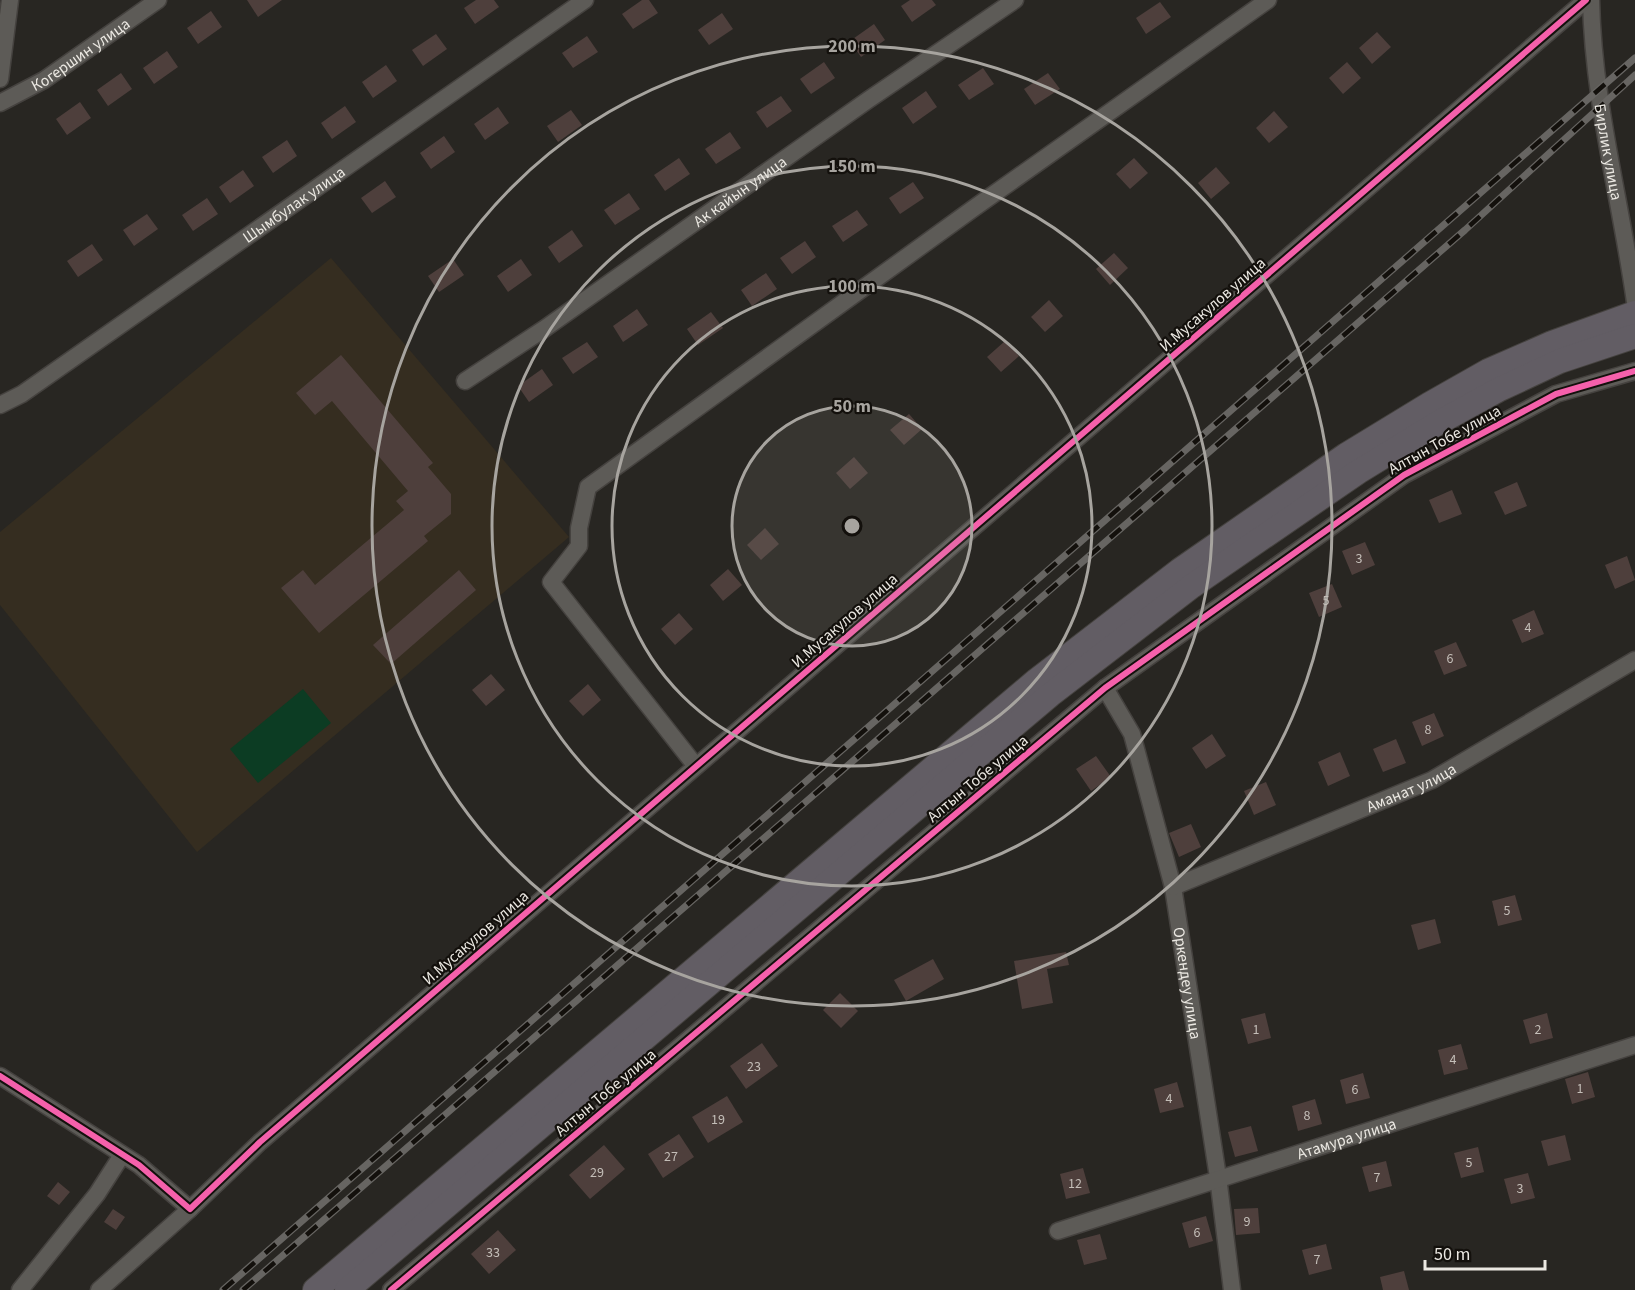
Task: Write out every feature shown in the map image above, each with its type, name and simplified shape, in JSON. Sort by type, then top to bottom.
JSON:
[{"type":"highway","points":[[315,1290],[1037,680],[1180,570],[1346,455],[1428,405],[1488,371],[1635,301]]},
{"type":"highway","points":[[347,1290],[1050,695],[1192,586],[1358,472],[1438,423],[1498,390],[1560,361],[1635,336]]},
{"type":"street","points":[[0,79],[10,0]]},
{"type":"street","name":"Когершин улица","points":[[0,103],[44,80],[158,0]]},
{"type":"street","name":"Шымбулак улица","points":[[0,405],[22,394],[178,282],[585,0]]},
{"type":"street","name":"Ак кайын улица","points":[[465,381],[544,329],[868,100],[1015,0]]},
{"type":"street","points":[[695,765],[551,582],[579,546],[579,528],[588,487],[974,208],[1268,0]]},
{"type":"street","name":"И.Мусакулов улица","points":[[99,1290],[190,1209],[260,1142],[1586,0]]},
{"type":"street","name":"Бирлик улица","points":[[1591,0],[1592,39],[1598,90],[1632,257],[1635,301]]},
{"type":"street","name":"Алтын Тобе улица","points":[[391,1290],[1105,688],[1404,475],[1556,394],[1635,371]]},
{"type":"street","name":"Аманат улица","points":[[1173,888],[1432,780],[1635,660]]},
{"type":"street","name":"Оркендеу улица","points":[[1105,688],[1132,734],[1173,888],[1218,1177],[1232,1290]]},
{"type":"street","name":"Атамура улица","points":[[1058,1231],[1218,1177],[1635,1045]]},
{"type":"street","points":[[0,1076],[139,1165],[190,1209]]},
{"type":"street","points":[[20,1290],[98,1194],[122,1155]]},
{"type":"shaded area","points":[[331,258],[569,537],[197,852],[0,605],[0,532]]},
{"type":"green space","points":[[303,689],[331,723],[258,783],[230,749]]},
{"type":"building","points":[[247,0],[282,0],[258,17]]},
{"type":"building","points":[[476,0],[494,0],[499,7],[475,24],[464,8]]},
{"type":"building","points":[[642,0],[649,0],[658,13],[633,29],[622,14]]},
{"type":"building","points":[[910,0],[932,0],[936,5],[912,22],[901,6]]},
{"type":"building","points":[[1160,2],[1171,17],[1146,34],[1136,18]]},
{"type":"building","points":[[211,11],[222,27],[198,44],[187,28]]},
{"type":"building","points":[[722,13],[733,29],[709,45],[698,30]]},
{"type":"building","points":[[874,24],[885,40],[861,57],[850,41]]},
{"type":"building","points":[[1377,32],[1391,47],[1372,64],[1359,48]]},
{"type":"building","points":[[436,34],[447,49],[423,66],[412,50]]},
{"type":"building","points":[[587,36],[598,52],[573,68],[562,53]]},
{"type":"building","points":[[167,51],[178,67],[154,84],[143,68]]},
{"type":"building","points":[[824,62],[835,78],[811,94],[800,79]]},
{"type":"building","points":[[1347,62],[1361,78],[1343,94],[1329,78]]},
{"type":"building","points":[[386,65],[397,81],[373,98],[362,82]]},
{"type":"building","points":[[983,68],[994,84],[969,100],[958,85]]},
{"type":"building","points":[[121,73],[132,89],[108,106],[97,90]]},
{"type":"building","points":[[1048,73],[1060,89],[1035,105],[1024,89]]},
{"type":"building","points":[[926,91],[937,107],[913,124],[902,108]]},
{"type":"building","points":[[781,96],[792,111],[767,128],[756,112]]},
{"type":"building","points":[[80,102],[91,118],[67,135],[56,119]]},
{"type":"building","points":[[345,106],[356,122],[332,139],[321,123]]},
{"type":"building","points":[[498,107],[509,123],[485,140],[474,124]]},
{"type":"building","points":[[571,110],[582,125],[558,142],[547,126]]},
{"type":"building","points":[[1274,111],[1288,127],[1269,143],[1256,128]]},
{"type":"building","points":[[730,132],[741,148],[716,164],[705,149]]},
{"type":"building","points":[[444,136],[455,152],[431,169],[420,153]]},
{"type":"building","points":[[287,140],[297,156],[273,173],[262,157]]},
{"type":"building","points":[[679,158],[690,174],[665,191],[654,175]]},
{"type":"building","points":[[1134,158],[1148,173],[1130,189],[1116,174]]},
{"type":"building","points":[[1216,167],[1230,183],[1211,199],[1198,183]]},
{"type":"building","points":[[243,170],[254,186],[230,203],[219,187]]},
{"type":"building","points":[[385,181],[396,197],[372,213],[361,198]]},
{"type":"building","points":[[913,182],[924,198],[900,214],[889,198]]},
{"type":"building","points":[[629,193],[640,209],[615,225],[604,210]]},
{"type":"building","points":[[207,198],[218,214],[193,231],[182,215]]},
{"type":"building","points":[[857,210],[868,225],[843,242],[832,226]]},
{"type":"building","points":[[147,214],[158,229],[134,246],[123,230]]},
{"type":"building","points":[[572,230],[583,246],[559,263],[548,247]]},
{"type":"building","points":[[805,241],[816,257],[792,274],[780,258]]},
{"type":"building","points":[[92,244],[103,260],[78,277],[67,261]]},
{"type":"building","points":[[1114,253],[1128,268],[1110,285],[1096,269]]},
{"type":"building","points":[[453,259],[464,275],[439,292],[428,276]]},
{"type":"building","points":[[521,259],[532,275],[508,292],[497,276]]},
{"type":"building","points":[[766,273],[777,289],[752,306],[741,290]]},
{"type":"building","points":[[1049,300],[1063,316],[1045,332],[1031,317]]},
{"type":"building","points":[[637,309],[648,325],[623,342],[613,326]]},
{"type":"building","points":[[711,312],[723,328],[698,345],[687,329]]},
{"type":"building","points":[[1005,341],[1019,356],[1001,372],[987,357]]},
{"type":"building","points":[[587,342],[598,357],[573,374],[562,358]]},
{"type":"building","points":[[341,355],[433,463],[428,467],[451,494],[451,514],[424,536],[428,541],[319,633],[281,588],[303,570],[315,585],[404,510],[396,501],[408,491],[332,401],[315,415],[296,393]]},
{"type":"building","points":[[542,369],[553,385],[529,402],[518,386]]},
{"type":"building","points":[[909,414],[922,429],[904,445],[890,430]]},
{"type":"building","points":[[854,457],[868,473],[850,489],[836,473]]},
{"type":"building","points":[[1517,482],[1527,506],[1505,515],[1494,492]]},
{"type":"building","points":[[1452,490],[1462,514],[1439,523],[1429,500]]},
{"type":"building","points":[[765,528],[779,544],[761,560],[747,545]]},
{"type":"building","points":[[1365,542],[1375,565],[1352,575],[1342,551]]},
{"type":"building","points":[[1627,556],[1635,580],[1615,589],[1605,565]]},
{"type":"building","points":[[728,569],[742,585],[723,601],[710,585]]},
{"type":"building","points":[[459,570],[476,590],[391,664],[373,645]]},
{"type":"building","points":[[1332,584],[1342,607],[1319,617],[1309,593]]},
{"type":"building","points":[[1534,610],[1544,634],[1522,643],[1512,620]]},
{"type":"building","points":[[679,613],[693,629],[675,645],[661,629]]},
{"type":"building","points":[[1456,642],[1467,666],[1444,675],[1434,651]]},
{"type":"building","points":[[491,674],[505,690],[486,706],[472,690]]},
{"type":"building","points":[[588,684],[601,700],[583,716],[569,701]]},
{"type":"building","points":[[1434,713],[1444,736],[1422,746],[1412,722]]},
{"type":"building","points":[[1212,734],[1226,756],[1206,769],[1192,748]]},
{"type":"building","points":[[1396,739],[1406,763],[1383,772],[1373,749]]},
{"type":"building","points":[[1340,752],[1350,776],[1328,786],[1318,762]]},
{"type":"building","points":[[1096,756],[1111,777],[1091,791],[1076,769]]},
{"type":"building","points":[[1266,782],[1276,805],[1254,815],[1244,791]]},
{"type":"building","points":[[1191,824],[1201,847],[1179,857],[1169,833]]},
{"type":"building","points":[[1515,895],[1522,920],[1498,926],[1492,901]]},
{"type":"building","points":[[1435,919],[1441,943],[1418,950],[1411,925]]},
{"type":"building","points":[[1066,952],[1069,965],[1047,969],[1053,1003],[1022,1009],[1014,961]]},
{"type":"building","points":[[933,959],[944,979],[906,1001],[894,980]]},
{"type":"building","points":[[840,993],[858,1011],[841,1028],[823,1010]]},
{"type":"building","points":[[1265,1013],[1271,1038],[1248,1044],[1241,1019]]},
{"type":"building","points":[[1547,1013],[1553,1038],[1530,1044],[1523,1020]]},
{"type":"building","points":[[762,1043],[778,1066],[746,1089],[730,1066]]},
{"type":"building","points":[[1461,1044],[1468,1069],[1444,1075],[1438,1050]]},
{"type":"building","points":[[1588,1072],[1595,1097],[1572,1104],[1565,1079]]},
{"type":"building","points":[[1363,1073],[1370,1098],[1346,1104],[1340,1080]]},
{"type":"building","points":[[1177,1082],[1184,1107],[1160,1113],[1154,1089]]},
{"type":"building","points":[[727,1096],[743,1122],[708,1143],[692,1117]]},
{"type":"building","points":[[1315,1099],[1322,1124],[1298,1131],[1292,1106]]},
{"type":"building","points":[[1251,1126],[1258,1151],[1235,1157],[1228,1132]]},
{"type":"building","points":[[679,1134],[694,1157],[663,1178],[648,1154]]},
{"type":"building","points":[[1565,1135],[1571,1160],[1548,1166],[1541,1141]]},
{"type":"building","points":[[604,1145],[625,1169],[590,1199],[569,1175]]},
{"type":"building","points":[[1478,1147],[1484,1172],[1461,1178],[1454,1153]]},
{"type":"building","points":[[1386,1161],[1392,1186],[1369,1192],[1362,1167]]},
{"type":"building","points":[[1083,1168],[1090,1193],[1066,1199],[1060,1174]]},
{"type":"building","points":[[1528,1173],[1535,1198],[1511,1204],[1504,1179]]},
{"type":"building","points":[[58,1182],[70,1192],[59,1205],[47,1196]]},
{"type":"building","points":[[1258,1208],[1260,1233],[1236,1235],[1234,1209]]},
{"type":"building","points":[[113,1209],[125,1217],[116,1230],[104,1222]]},
{"type":"building","points":[[1206,1216],[1213,1241],[1189,1248],[1182,1223]]},
{"type":"building","points":[[498,1230],[516,1250],[489,1274],[471,1254]]},
{"type":"building","points":[[1100,1234],[1107,1259],[1084,1265],[1077,1240]]},
{"type":"building","points":[[1326,1244],[1332,1269],[1309,1275],[1302,1250]]},
{"type":"building","points":[[1404,1271],[1409,1290],[1383,1290],[1380,1277]]},
{"type":"railway","points":[[223,1290],[1635,58]]},
{"type":"railway","points":[[243,1290],[1465,230],[1635,75]]},
{"type":"cycle path","points":[[0,1076],[139,1165],[190,1209],[260,1142],[1586,0]]},
{"type":"cycle path","points":[[391,1290],[1105,688],[1404,475],[1556,394],[1635,371]]}]
